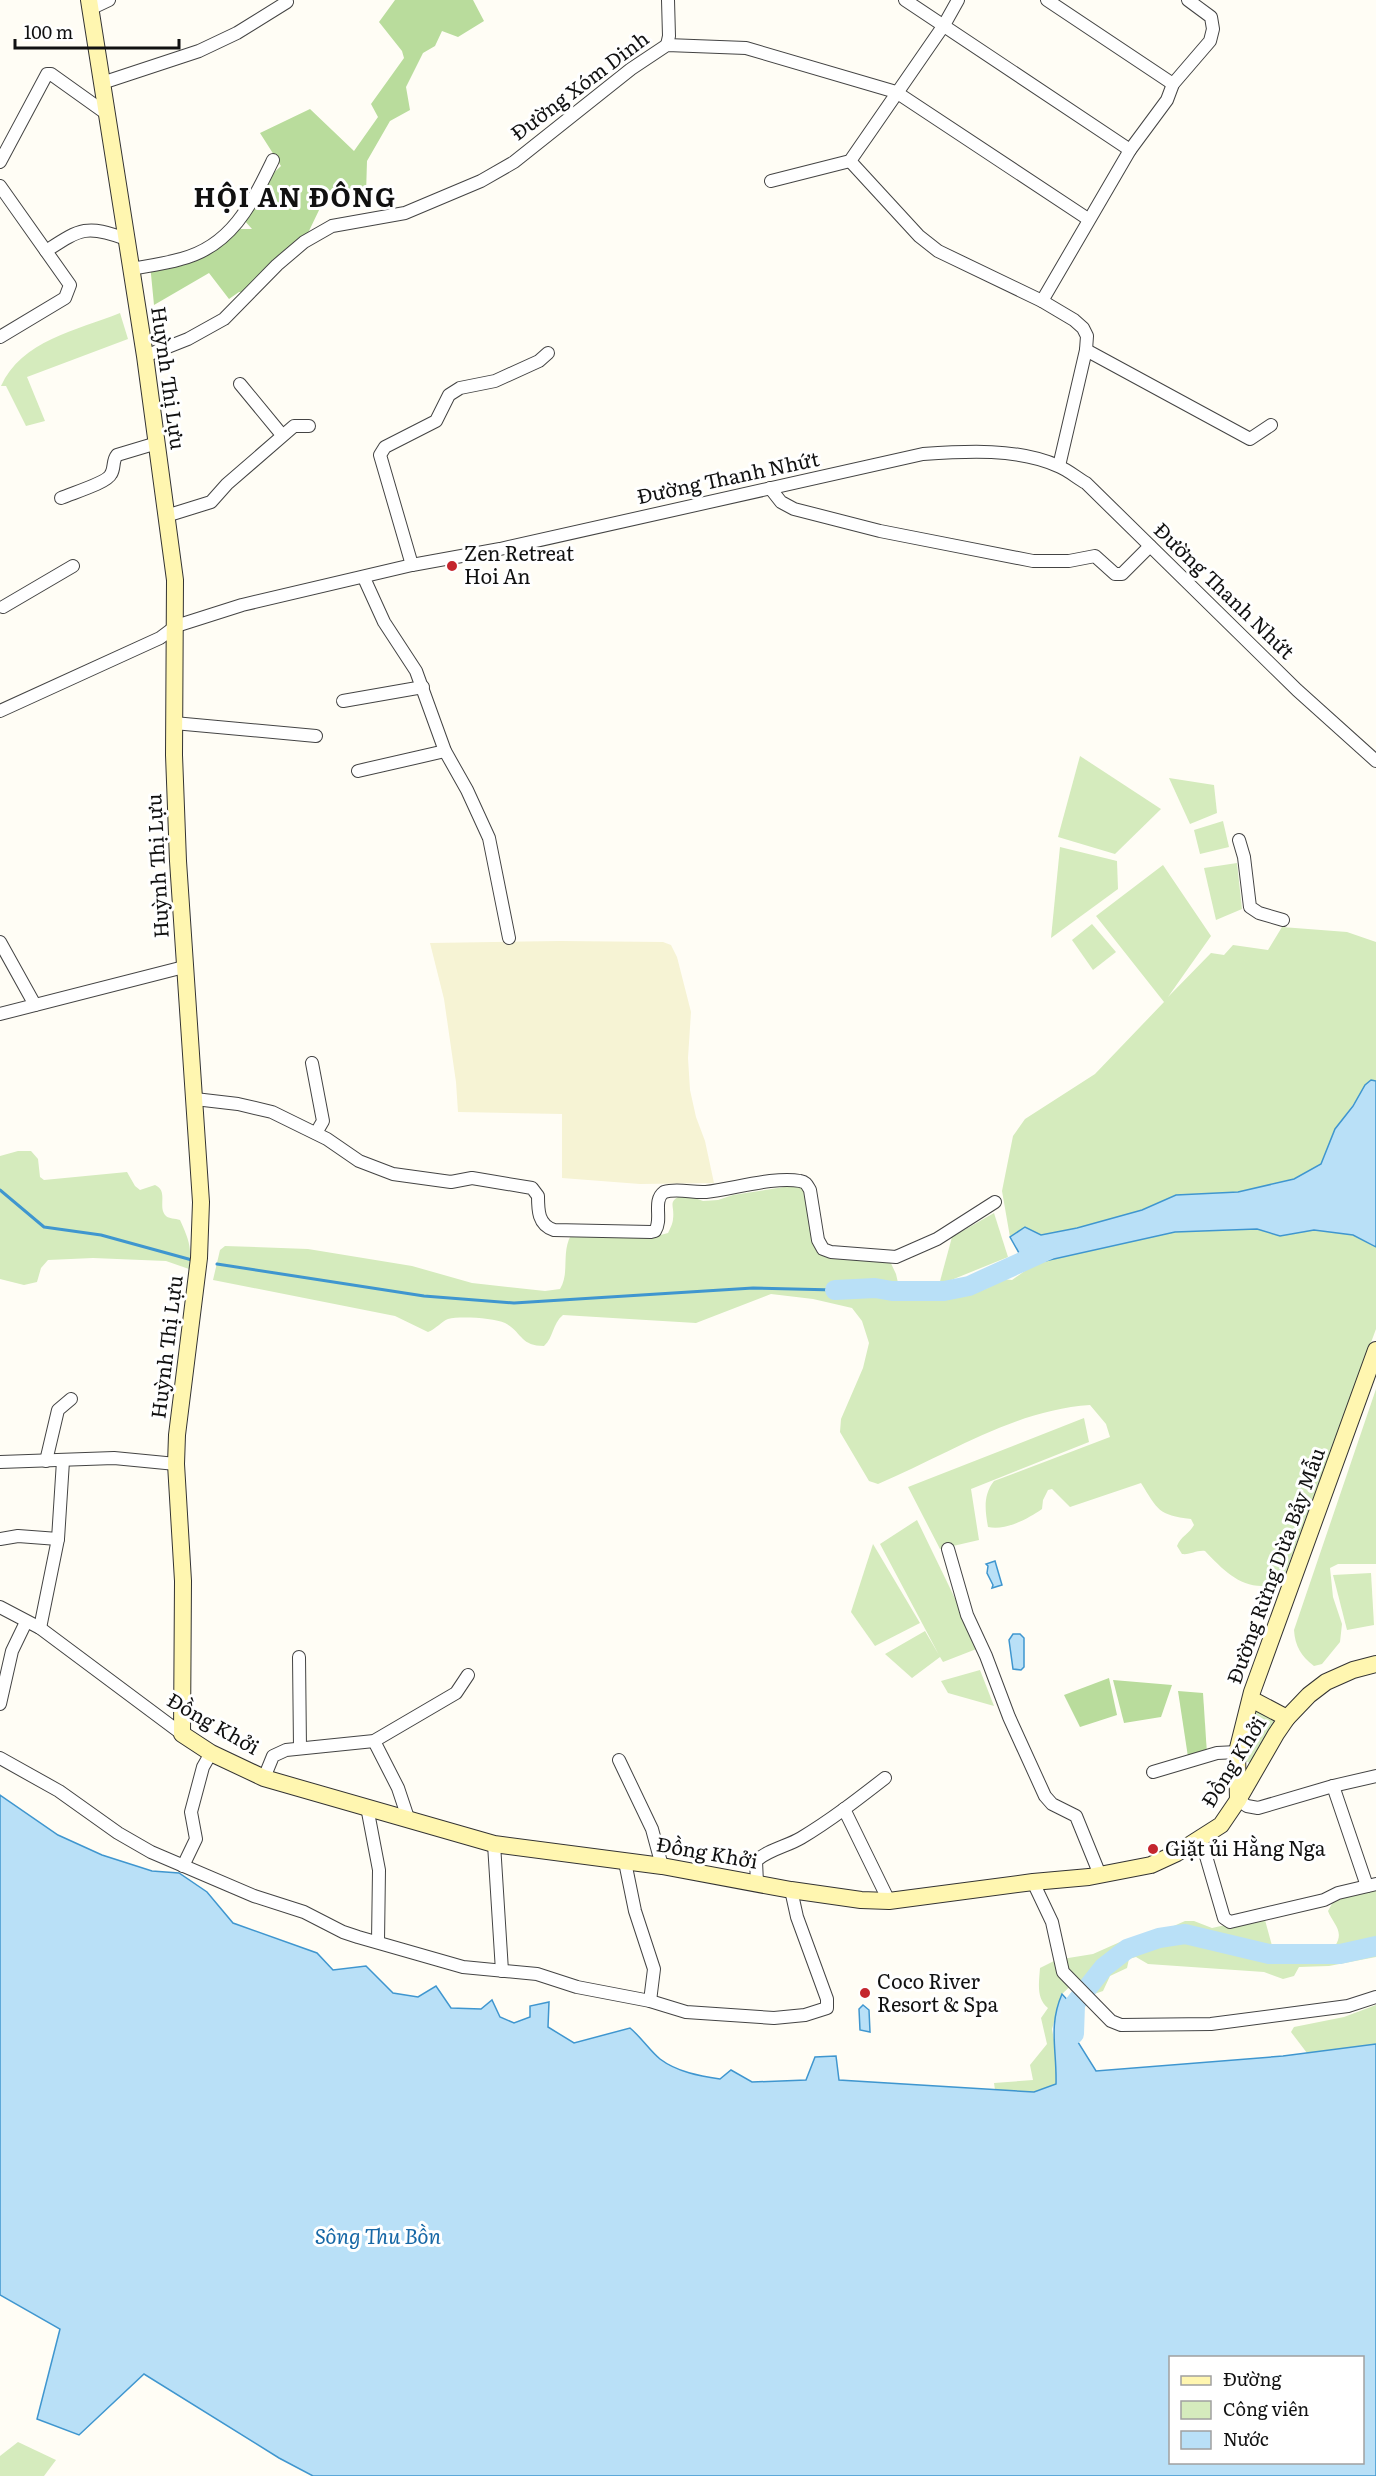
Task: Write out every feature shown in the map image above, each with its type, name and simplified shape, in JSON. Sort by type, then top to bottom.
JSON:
[{"type":"street","points":[[90,5],[109,0]]},
{"type":"street","points":[[667,45],[668,0]]},
{"type":"street","points":[[906,0],[1130,150]]},
{"type":"street","points":[[771,181],[850,161],[944,25],[958,0]]},
{"type":"street","points":[[1047,0],[1173,84]]},
{"type":"street","points":[[1042,301],[1130,150],[1167,100],[1173,84],[1210,40],[1213,29],[1211,17],[1188,0]]},
{"type":"street","points":[[102,83],[157,67],[199,51],[252,25],[287,2]]},
{"type":"street","name":"Huỳnh Thị Lựu","points":[[90,5],[145,356],[175,580],[174,723],[178,861],[200,1167],[200,1243],[179,1407],[176,1464],[183,1581],[182,1734]]},
{"type":"street","name":"Đường Xóm Dinh","points":[[145,356],[188,339],[224,319],[277,265],[304,242],[332,226],[405,213],[481,181],[514,162],[631,69],[667,45],[746,48],[896,92],[1089,219]]},
{"type":"street","points":[[0,162],[47,74],[51,74],[107,114]]},
{"type":"street","points":[[130,269],[182,259],[216,241],[242,218],[273,160]]},
{"type":"street","points":[[850,161],[919,236],[938,251],[1042,301],[1083,328],[1086,336],[1086,350],[1059,466]]},
{"type":"street","points":[[0,186],[70,283],[65,298],[0,337]]},
{"type":"street","points":[[46,251],[73,233],[88,229],[103,231],[126,239]]},
{"type":"street","points":[[1086,350],[1250,439],[1271,425]]},
{"type":"street","points":[[412,565],[380,455],[385,447],[436,421],[449,395],[460,388],[495,381],[539,361],[548,353]]},
{"type":"street","points":[[240,384],[282,435]]},
{"type":"street","points":[[166,516],[211,502],[227,484],[282,435],[294,426],[309,426]]},
{"type":"street","points":[[61,498],[107,479],[112,472],[117,455],[157,443]]},
{"type":"street","name":"Đường Thanh Nhứt","points":[[0,711],[160,638],[176,626],[242,606],[412,565],[500,549],[923,454],[991,453],[1027,458],[1059,466],[1086,483],[1297,690],[1376,761]]},
{"type":"street","points":[[770,488],[788,506],[846,524],[1034,561],[1069,561],[1095,556],[1115,574],[1122,574],[1150,546]]},
{"type":"street","points":[[3,607],[73,566]]},
{"type":"street","points":[[364,578],[384,622],[416,671],[445,751],[467,790],[489,838],[509,938]]},
{"type":"street","points":[[344,702],[423,687]]},
{"type":"street","points":[[174,723],[316,736]]},
{"type":"street","points":[[358,771],[445,751]]},
{"type":"street","points":[[1239,840],[1244,857],[1250,907],[1259,913],[1283,920]]},
{"type":"street","points":[[0,942],[34,1005]]},
{"type":"street","points":[[0,1014],[184,967]]},
{"type":"street","points":[[312,1063],[323,1121],[316,1133]]},
{"type":"street","points":[[195,1099],[255,1107],[272,1112],[316,1133],[359,1161],[393,1174],[451,1182],[472,1178],[532,1188],[538,1196],[538,1212],[541,1220],[553,1230],[651,1232],[655,1231],[659,1225],[659,1199],[664,1192],[675,1190],[704,1192],[762,1183],[799,1181],[807,1184],[810,1190],[818,1240],[823,1249],[831,1252],[893,1258],[937,1239],[995,1202]]},
{"type":"street","name":"Đường Rừng Dừa Bảy Mẫu","points":[[1238,1800],[1237,1752],[1251,1699],[1376,1350]]},
{"type":"street","points":[[46,1461],[58,1410],[71,1399]]},
{"type":"street","points":[[0,1462],[114,1458],[176,1464]]},
{"type":"street","points":[[40,1628],[58,1539],[63,1461]]},
{"type":"street","points":[[0,1539],[18,1536],[58,1539]]},
{"type":"street","points":[[948,1549],[967,1615],[1045,1796],[1052,1804],[1076,1816],[1100,1875]]},
{"type":"street","name":"Đồng Khởi","points":[[0,1607],[40,1628],[211,1753],[264,1778],[494,1844],[662,1866],[791,1890],[861,1900],[889,1901],[1100,1875],[1151,1865],[1177,1853],[1221,1825],[1287,1718],[1309,1695],[1326,1682],[1353,1670],[1376,1664]]},
{"type":"street","points":[[0,1704],[12,1651],[26,1622]]},
{"type":"street","points":[[299,1657],[300,1748]]},
{"type":"street","points":[[264,1778],[273,1756],[286,1750],[374,1741],[456,1693],[468,1675]]},
{"type":"street","points":[[1251,1699],[1287,1718]]},
{"type":"street","points":[[374,1741],[398,1788],[408,1818]]},
{"type":"street","points":[[1154,1772],[1217,1753],[1237,1752]]},
{"type":"street","points":[[183,1866],[196,1839],[191,1812],[203,1767],[211,1753]]},
{"type":"street","points":[[0,1758],[59,1791],[140,1846],[261,1899],[304,1912],[343,1932],[463,1967],[537,1974],[577,1987],[650,2001],[686,2012],[774,2018],[826,2010],[826,1999],[797,1917],[791,1890]]},
{"type":"street","points":[[619,1760],[652,1829],[662,1866]]},
{"type":"street","points":[[1238,1800],[1246,1806],[1258,1808],[1376,1776]]},
{"type":"street","points":[[757,1883],[756,1861],[761,1856],[786,1846],[844,1809],[885,1778]]},
{"type":"street","points":[[1201,1839],[1224,1918],[1230,1922],[1324,1900],[1338,1893],[1372,1885],[1333,1786]]},
{"type":"street","points":[[368,1807],[379,1870],[378,1941]]},
{"type":"street","points":[[844,1809],[889,1901]]},
{"type":"street","points":[[494,1844],[502,1971]]},
{"type":"street","points":[[625,1862],[635,1911],[654,1969],[650,2001]]},
{"type":"street","points":[[1033,1882],[1052,1922],[1064,1972],[1111,2020],[1121,2025],[1211,2024],[1348,2006],[1376,1997]]},
{"type":"shaded area","points":[[663,942],[671,945],[677,957],[691,1012],[688,1058],[690,1090],[714,1183],[640,1184],[562,1178],[562,1114],[458,1112],[444,999],[430,943]]},
{"type":"green space","points":[[395,0],[473,0],[484,21],[458,37],[442,31],[435,46],[423,53],[406,87],[410,110],[390,121],[367,161],[366,194],[344,192],[328,195],[308,233],[263,274],[247,293],[239,292],[229,299],[209,273],[154,305],[150,264],[212,246],[235,229],[252,229],[244,220],[252,193],[281,166],[260,133],[310,109],[354,151],[378,117],[371,104],[404,58],[402,51],[379,22]]},
{"type":"green space","points":[[120,313],[128,339],[27,377],[45,421],[26,426],[6,386],[1,386],[10,371],[22,358],[52,339]]},
{"type":"green space","points":[[1080,756],[1161,809],[1115,854],[1058,837]]},
{"type":"green space","points":[[1169,778],[1214,785],[1217,813],[1190,824]]},
{"type":"green space","points":[[1223,821],[1229,847],[1200,854],[1194,830]]},
{"type":"green space","points":[[1060,847],[1117,861],[1118,889],[1051,938]]},
{"type":"green space","points":[[1237,863],[1242,909],[1216,920],[1204,868]]},
{"type":"green space","points":[[1163,865],[1211,936],[1168,997],[1211,953],[1224,955],[1233,945],[1268,950],[1282,927],[1347,932],[1376,942],[1376,1081],[1371,1080],[1335,1129],[1321,1164],[1294,1179],[1238,1192],[1176,1195],[1142,1210],[1077,1228],[1041,1235],[1025,1227],[1010,1237],[1002,1191],[1013,1136],[1025,1119],[1095,1074],[1164,1002],[1096,916]]},
{"type":"green space","points":[[1092,924],[1116,952],[1093,970],[1072,940]]},
{"type":"green space","points":[[18,1151],[31,1151],[38,1159],[40,1177],[44,1180],[127,1172],[140,1190],[155,1185],[161,1191],[162,1208],[167,1217],[180,1220],[186,1233],[190,1249],[189,1269],[166,1261],[93,1258],[48,1260],[41,1268],[37,1282],[24,1285],[0,1279],[0,1156]]},
{"type":"green space","points":[[803,1184],[822,1248],[888,1257],[896,1274],[901,1296],[941,1297],[980,1291],[1002,1279],[1012,1280],[1036,1263],[1174,1232],[1257,1229],[1280,1236],[1314,1230],[1353,1235],[1376,1247],[1376,1329],[1282,1582],[1258,1586],[1248,1584],[1230,1574],[1205,1551],[1182,1554],[1177,1546],[1194,1525],[1191,1519],[1160,1510],[1141,1483],[1070,1507],[1052,1489],[1048,1490],[1042,1509],[1036,1513],[1009,1526],[988,1527],[986,1497],[994,1481],[1110,1437],[1106,1424],[1090,1405],[1035,1415],[981,1435],[878,1484],[869,1481],[840,1432],[841,1419],[863,1368],[869,1343],[862,1321],[852,1308],[813,1299],[771,1294],[696,1323],[563,1315],[544,1346],[530,1344],[505,1323],[493,1320],[453,1318],[443,1321],[428,1332],[395,1316],[213,1280],[220,1250],[225,1246],[308,1249],[412,1266],[472,1283],[545,1291],[560,1289],[565,1276],[566,1249],[571,1235],[657,1236],[668,1233],[673,1221],[673,1201],[684,1194],[703,1201],[718,1200],[733,1195]]},
{"type":"green space","points":[[994,1213],[1008,1257],[939,1285],[952,1237]]},
{"type":"green space","points":[[1376,1389],[1376,1564],[1338,1564],[1330,1568],[1333,1597],[1342,1624],[1340,1642],[1322,1664],[1314,1666],[1300,1650],[1294,1630]]},
{"type":"green space","points":[[1084,1418],[1089,1442],[971,1489],[979,1540],[940,1549],[908,1487]]},
{"type":"green space","points":[[917,1520],[979,1648],[943,1662],[940,1657],[912,1678],[885,1654],[925,1631],[939,1655],[880,1544]]},
{"type":"green space","points":[[873,1544],[920,1623],[875,1646],[851,1612]]},
{"type":"green space","points":[[1371,1573],[1374,1625],[1347,1630],[1333,1575]]},
{"type":"green space","points":[[980,1670],[994,1706],[948,1693],[941,1681]]},
{"type":"green space","points":[[1109,1678],[1117,1715],[1080,1727],[1064,1695]]},
{"type":"green space","points":[[1113,1680],[1172,1685],[1161,1717],[1124,1723]]},
{"type":"green space","points":[[1178,1691],[1203,1693],[1207,1754],[1188,1757]]},
{"type":"green space","points":[[1254,1709],[1276,1722],[1250,1763],[1241,1760]]},
{"type":"green space","points":[[1376,1889],[1376,1957],[1329,1966],[1299,1967],[1294,1976],[1283,1979],[1264,1972],[1148,1964],[1136,1957],[1129,1959],[1127,1968],[1110,1976],[1103,1991],[1094,1994],[1077,1980],[1062,1994],[1052,2029],[1057,2057],[1056,2084],[1034,2092],[995,2090],[994,2083],[1033,2080],[1030,2065],[1047,2044],[1041,2018],[1048,2008],[1040,1995],[1040,1968],[1056,1960],[1093,1954],[1120,1942],[1151,1936],[1185,1921],[1194,1921],[1212,1928],[1261,1917],[1265,1920],[1274,1953],[1298,1953],[1335,1946],[1339,1936],[1328,1911],[1334,1900]]},
{"type":"green space","points":[[1376,2005],[1376,2044],[1307,2053],[1291,2032],[1294,2027],[1344,2017]]},
{"type":"green space","points":[[18,2442],[56,2460],[44,2476],[0,2476],[0,2456]]},
{"type":"water","points":[[1371,1080],[1376,1081],[1376,1247],[1353,1235],[1314,1230],[1280,1236],[1257,1229],[1175,1232],[1036,1263],[1023,1260],[1010,1237],[1025,1227],[1041,1235],[1077,1228],[1142,1210],[1176,1195],[1238,1192],[1294,1179],[1321,1164],[1335,1129],[1353,1106],[1365,1085]]},
{"type":"water","points":[[995,1561],[1002,1585],[992,1588],[986,1564]]},
{"type":"water","points":[[1013,1634],[1020,1634],[1024,1638],[1024,1667],[1021,1670],[1013,1669],[1009,1640]]},
{"type":"water","name":"Sông Thu Bồn","points":[[0,1795],[58,1835],[102,1855],[152,1871],[179,1873],[207,1892],[233,1923],[317,1953],[333,1970],[366,1966],[393,1993],[418,1997],[436,1986],[451,2008],[481,2009],[492,2000],[500,2017],[514,2023],[530,2017],[530,2006],[549,2002],[548,2027],[574,2043],[630,2028],[656,2056],[667,2063],[681,2070],[720,2079],[731,2070],[752,2082],[806,2080],[815,2057],[836,2056],[839,2080],[1034,2092],[1056,2084],[1054,2028],[1062,1994],[1083,2017],[1076,2039],[1096,2071],[1283,2056],[1376,2044],[1376,2476],[313,2476],[279,2458],[144,2374],[79,2435],[37,2419],[60,2329],[0,2295]]},
{"type":"water","points":[[863,2005],[869,2010],[870,2032],[860,2030],[859,2009]]},
{"type":"waterway","points":[[0,1190],[44,1227],[101,1235],[192,1260]]},
{"type":"waterway","points":[[835,1290],[875,1288],[892,1291],[944,1291],[969,1286],[1048,1250]]},
{"type":"waterway","points":[[217,1264],[424,1296],[514,1303],[753,1288],[835,1290]]},
{"type":"waterway","points":[[1074,2034],[1075,2005],[1073,2006],[1104,1967],[1127,1949],[1159,1938],[1185,1934],[1269,1954],[1340,1954],[1376,1946]]},
{"type":"place","name":"Zen Retreat Hoi An","points":[[452,566]]},
{"type":"place","name":"Giặt ủi Hằng Nga","points":[[1153,1849]]},
{"type":"place","name":"Coco River Resort & Spa","points":[[865,1993]]},
{"type":"district","name":"HỘI AN ĐÔNG","points":[[295,198]]}]
